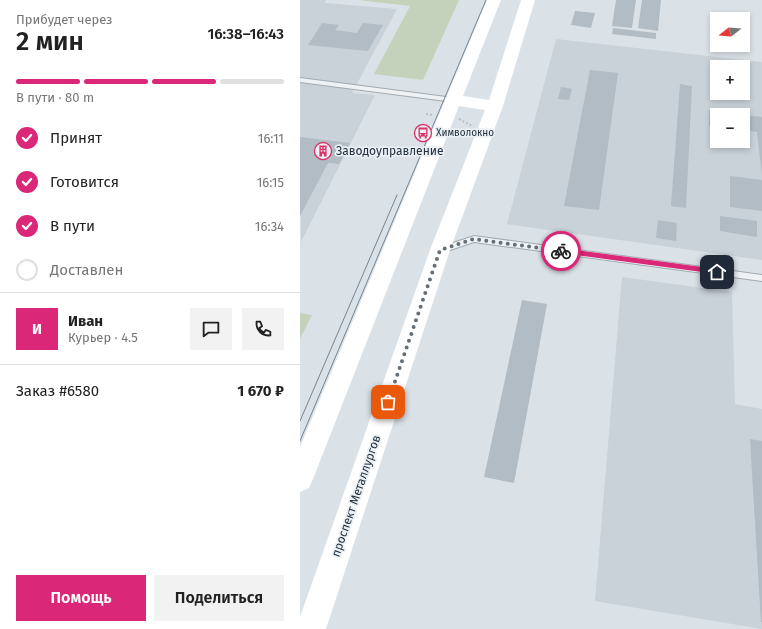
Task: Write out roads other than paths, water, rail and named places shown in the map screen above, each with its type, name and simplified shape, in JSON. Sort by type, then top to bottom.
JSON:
[{"type":"street","name":"проспект Металлургов","points":[[311,629],[440,250],[495,106],[498,35],[494,0]]},
{"type":"street","name":"проспект Металлургов","points":[[300,479],[455,108],[498,35],[528,0]]},
{"type":"street","points":[[455,108],[495,106]]},
{"type":"lane","points":[[300,80],[455,108]]},
{"type":"lane","points":[[440,250],[474,239],[762,278]]},
{"type":"tram line","points":[[300,441],[486,0]]},
{"type":"tram line","points":[[300,421],[397,195]]},
{"type":"place","name":"Химволокно","points":[[423,133]]},
{"type":"place","name":"Заводоуправление","points":[[323,151]]}]
